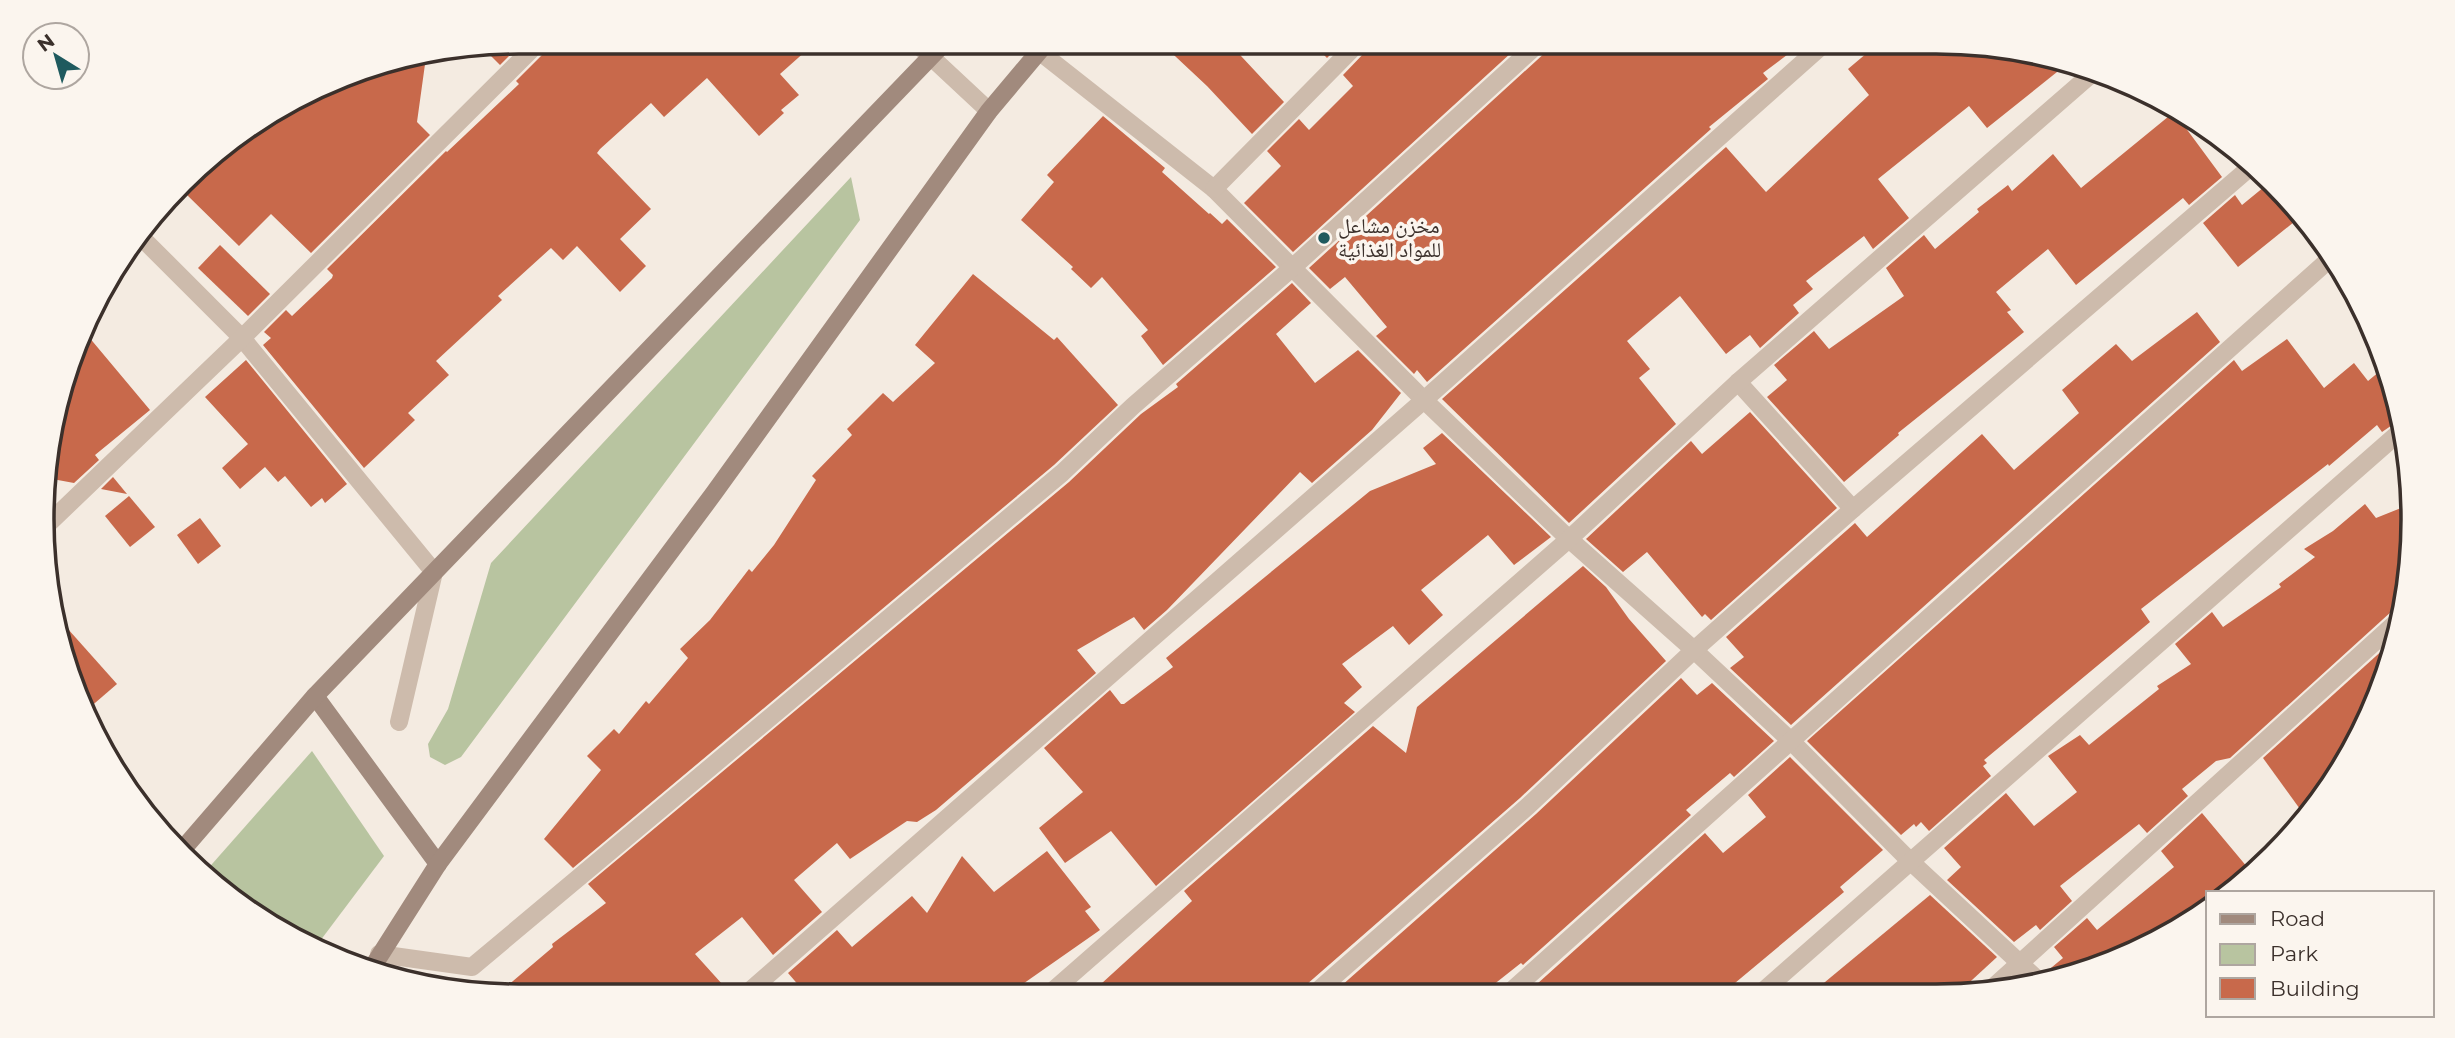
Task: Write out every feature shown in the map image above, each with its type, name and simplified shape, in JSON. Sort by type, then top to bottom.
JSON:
[{"type":"main road","points":[[187,844],[315,696],[934,54]]},
{"type":"main road","points":[[375,961],[438,864],[714,493],[989,111],[1037,54]]},
{"type":"main road","points":[[315,696],[438,864]]},
{"type":"street","points":[[54,518],[242,338],[527,54]]},
{"type":"street","points":[[926,54],[989,111]]},
{"type":"street","points":[[1051,54],[1214,189],[1424,400],[1569,539],[1791,741],[1910,861],[2032,974]]},
{"type":"street","points":[[1214,189],[1347,54]]},
{"type":"street","points":[[379,954],[472,967],[1062,473],[1133,406],[1292,268],[1527,54]]},
{"type":"street","points":[[758,984],[1424,400],[1813,54]]},
{"type":"street","points":[[1061,984],[1569,539],[1738,382],[2085,79]]},
{"type":"street","points":[[1325,984],[1528,806],[1694,650],[1853,509],[2244,172]]},
{"type":"street","points":[[146,242],[242,338],[435,572],[399,722]]},
{"type":"street","points":[[1519,984],[2324,264]]},
{"type":"street","points":[[1738,382],[1853,509]]},
{"type":"street","points":[[1771,984],[2394,437]]},
{"type":"street","points":[[2003,979],[2387,631]]},
{"type":"green space","points":[[851,177],[860,220],[461,757],[445,765],[430,757],[428,744],[448,709],[491,563]]},
{"type":"green space","points":[[312,751],[384,856],[321,939],[261,905],[210,866]]},
{"type":"building","points":[[511,54],[500,65],[490,55]]},
{"type":"building","points":[[543,54],[802,54],[780,74],[799,95],[781,110],[784,113],[759,136],[707,78],[664,117],[651,103],[600,149],[597,153],[651,209],[620,239],[646,266],[620,292],[577,246],[563,260],[551,248],[498,296],[502,300],[436,361],[449,375],[408,413],[415,420],[364,468],[263,345],[271,338],[264,332],[286,310],[292,316],[332,278],[333,275],[327,269],[446,151],[519,84],[516,81]]},
{"type":"building","points":[[1173,54],[1239,54],[1284,102],[1252,134]]},
{"type":"building","points":[[1363,54],[1510,54],[1293,252],[1244,203],[1281,166],[1267,151],[1299,119],[1309,130],[1353,86],[1343,75]]},
{"type":"building","points":[[1544,54],[1788,54],[1763,73],[1768,79],[1709,127],[1711,129],[1427,382],[1417,370],[1414,374],[1376,336],[1387,327],[1345,277],[1330,289],[1309,268]]},
{"type":"building","points":[[1866,54],[1936,54],[1997,58],[2059,71],[1987,128],[1969,106],[1878,179],[1909,218],[1873,249],[1864,236],[1806,281],[1813,289],[1793,305],[1799,313],[1760,348],[1750,335],[1726,354],[1680,296],[1627,341],[1650,369],[1639,378],[1676,424],[1569,523],[1442,399],[1726,147],[1766,192],[1869,95],[1848,69]]},
{"type":"building","points":[[425,64],[417,122],[430,135],[311,253],[271,214],[239,246],[186,194],[236,150],[313,102],[370,79]]},
{"type":"building","points":[[1103,116],[1165,168],[1162,172],[1209,214],[1222,224],[1227,219],[1276,267],[1163,365],[1141,336],[1148,330],[1102,277],[1091,288],[1071,269],[1073,267],[1021,220],[1054,182],[1047,175]]},
{"type":"building","points":[[2168,117],[2186,128],[2222,177],[2189,205],[2183,198],[2076,285],[2048,249],[1996,292],[2011,310],[2007,312],[2024,332],[1898,433],[1899,435],[1844,482],[1767,397],[1787,380],[1774,365],[1814,331],[1829,349],[1904,296],[1886,268],[1924,235],[1935,249],[1979,212],[1977,209],[2008,185],[2012,191],[2053,154],[2081,188]]},
{"type":"building","points":[[2263,188],[2293,223],[2238,267],[2203,223],[2235,195],[2242,205]]},
{"type":"building","points":[[220,245],[270,294],[248,316],[198,268]]},
{"type":"building","points":[[973,274],[1054,340],[1057,337],[1118,405],[1054,465],[573,868],[544,839],[601,770],[587,756],[614,729],[619,734],[646,701],[649,704],[688,658],[680,649],[710,620],[749,569],[752,572],[774,545],[816,480],[812,476],[852,435],[847,429],[883,393],[893,402],[935,363],[915,345]]},
{"type":"building","points":[[1292,283],[1311,303],[1276,334],[1315,383],[1358,350],[1401,393],[1372,430],[1312,483],[1300,472],[1167,610],[1144,630],[1134,617],[1077,650],[1096,673],[936,810],[917,822],[907,821],[850,859],[837,843],[794,880],[822,912],[773,955],[742,917],[695,954],[722,984],[510,984],[553,947],[552,944],[606,903],[588,884],[1069,482],[1141,414],[1178,387],[1176,384]]},
{"type":"building","points":[[2197,312],[2220,342],[1791,725],[1730,668],[1744,657],[1726,637],[1855,523],[1867,537],[1982,434],[2014,470],[2079,413],[2062,390],[2116,344],[2132,361]]},
{"type":"building","points":[[91,339],[150,410],[95,455],[99,460],[74,483],[56,480],[58,458],[70,399]]},
{"type":"building","points":[[2287,339],[2324,388],[2354,363],[2368,381],[2377,373],[2391,426],[2382,432],[2377,425],[2329,466],[2328,464],[2141,609],[2150,622],[1984,760],[1987,763],[1983,766],[1991,776],[1929,831],[1921,822],[1916,827],[1914,824],[1901,835],[1807,741],[2234,360],[2242,371]]},
{"type":"building","points":[[246,360],[347,484],[325,503],[322,498],[311,507],[285,476],[278,482],[265,467],[240,489],[222,468],[248,444],[205,397]]},
{"type":"building","points":[[1750,412],[1837,508],[1711,620],[1705,614],[1702,617],[1647,552],[1623,572],[1586,539],[1691,441],[1702,454]]},
{"type":"building","points":[[1442,433],[1551,537],[1514,565],[1488,535],[1421,590],[1443,615],[1409,645],[1393,626],[1342,664],[1362,687],[1344,703],[1355,712],[1156,886],[1111,831],[1065,863],[1039,828],[1083,792],[1044,748],[1110,690],[1121,704],[1124,704],[1173,667],[1166,658],[1370,491],[1436,464],[1423,448]]},
{"type":"building","points":[[113,477],[127,494],[101,489]]},
{"type":"building","points":[[129,496],[155,527],[130,547],[105,516]]},
{"type":"building","points":[[2365,504],[2376,518],[2401,508],[2400,549],[2392,611],[2230,758],[2216,761],[2182,789],[2188,796],[2147,833],[2139,824],[2060,886],[2072,901],[2040,930],[2036,925],[2014,942],[1947,880],[1961,867],[1944,848],[2006,793],[2034,826],[2077,792],[2048,756],[2080,735],[2089,745],[2159,689],[2157,686],[2191,664],[2175,644],[2212,612],[2223,627],[2281,587],[2279,584],[2315,557],[2304,549],[2333,531]]},
{"type":"building","points":[[200,518],[221,546],[198,564],[177,535]]},
{"type":"building","points":[[1583,566],[1606,587],[1629,619],[1666,661],[1520,798],[1307,984],[1101,984],[1192,901],[1184,891],[1373,726],[1406,753],[1417,707]]},
{"type":"building","points":[[67,628],[117,684],[93,705]]},
{"type":"building","points":[[2381,651],[2353,725],[2299,808],[2263,758]]},
{"type":"building","points":[[1681,678],[1697,695],[1712,683],[1774,741],[1734,777],[1730,773],[1686,810],[1691,815],[1523,965],[1521,963],[1494,984],[1343,984],[1536,814]]},
{"type":"building","points":[[1790,757],[1883,850],[1840,887],[1844,892],[1734,984],[1537,984],[1705,833],[1723,853],[1766,817],[1748,795]]},
{"type":"building","points":[[2202,813],[2245,865],[2219,888],[2206,891],[2206,897],[2142,936],[2085,959],[2049,970],[2063,958],[2054,947],[2087,918],[2097,930],[2174,867],[2161,851]]},
{"type":"building","points":[[1047,851],[1091,907],[1085,911],[1100,930],[1023,984],[798,984],[788,973],[837,930],[852,947],[912,896],[927,913],[962,856],[994,892]]},
{"type":"building","points":[[1930,895],[1997,957],[1969,983],[1823,984]]},
{"type":"place","name":"مخزن مشاعل للمواد الغذائية","points":[[1324,238]]}]
